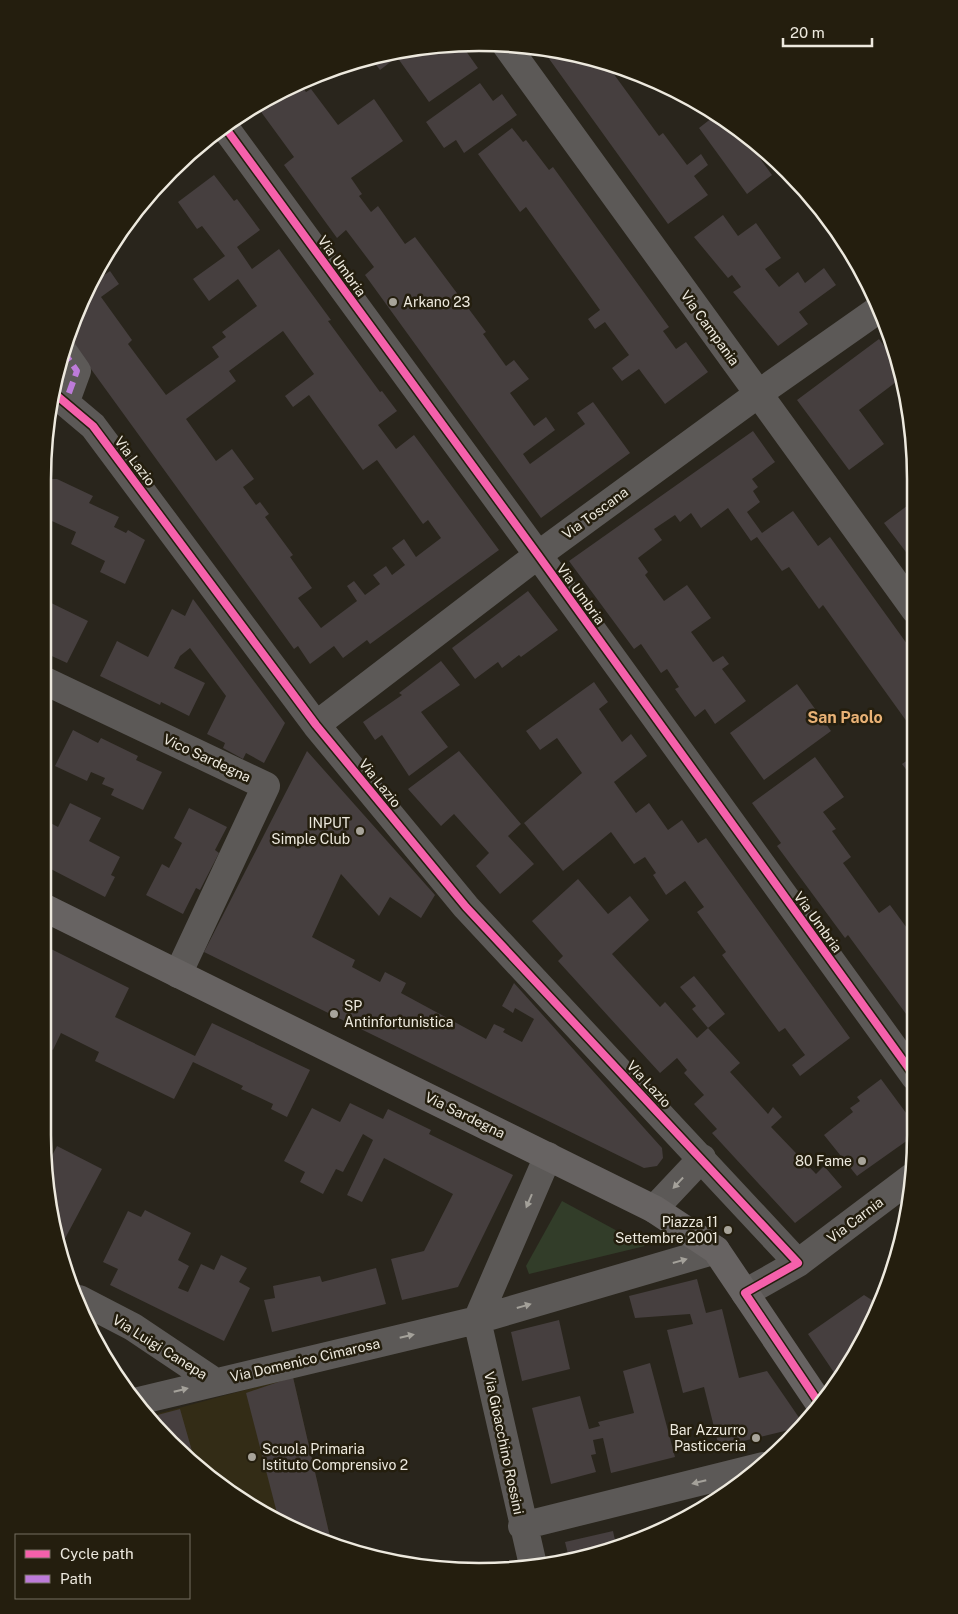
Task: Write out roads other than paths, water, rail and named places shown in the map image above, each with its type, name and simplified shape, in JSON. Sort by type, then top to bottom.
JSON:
[{"type":"street","name":"Via Campania","points":[[511,52],[907,600]]},
{"type":"street","name":"Via Umbria","points":[[229,132],[538,555],[907,1067]]},
{"type":"street","name":"Via Toscana","points":[[316,725],[538,555],[758,394],[873,313]]},
{"type":"street","points":[[60,398],[77,371],[69,359]]},
{"type":"street","name":"Via Lazio","points":[[60,398],[93,426],[316,725],[466,906],[702,1158]]},
{"type":"street","name":"Vico Sardegna","points":[[51,684],[266,786],[178,974]]},
{"type":"street","name":"Via Sardegna","points":[[51,911],[654,1209],[716,1250],[816,1397]]},
{"type":"street","points":[[477,1320],[548,1156]]},
{"type":"street","points":[[654,1209],[702,1158],[798,1263],[745,1293]]},
{"type":"street","name":"Via Carnia","points":[[798,1263],[904,1183]]},
{"type":"street","name":"Via Domenico Cimarosa","points":[[144,1400],[477,1320],[716,1250]]},
{"type":"street","name":"Via Luigi Canepa","points":[[86,1303],[133,1327],[215,1382]]},
{"type":"street","name":"Via Gioacchino Rossini","points":[[477,1320],[531,1559]]},
{"type":"street","points":[[522,1526],[743,1471]]},
{"type":"place","name":"Arkano 23","points":[[393,302]]},
{"type":"place","name":"INPUT Simple Club","points":[[360,831]]},
{"type":"place","name":"SP Antinfortunistica","points":[[334,1014]]},
{"type":"place","name":"80 Fame","points":[[862,1161]]},
{"type":"place","name":"Piazza 11 Settembre 2001","points":[[728,1230]]},
{"type":"place","name":"Bar Azzurro Pasticceria","points":[[756,1438]]},
{"type":"place","name":"Scuola Primaria Istituto Comprensivo 2","points":[[252,1457]]},
{"type":"district","name":"San Paolo","points":[[845,717]]}]
